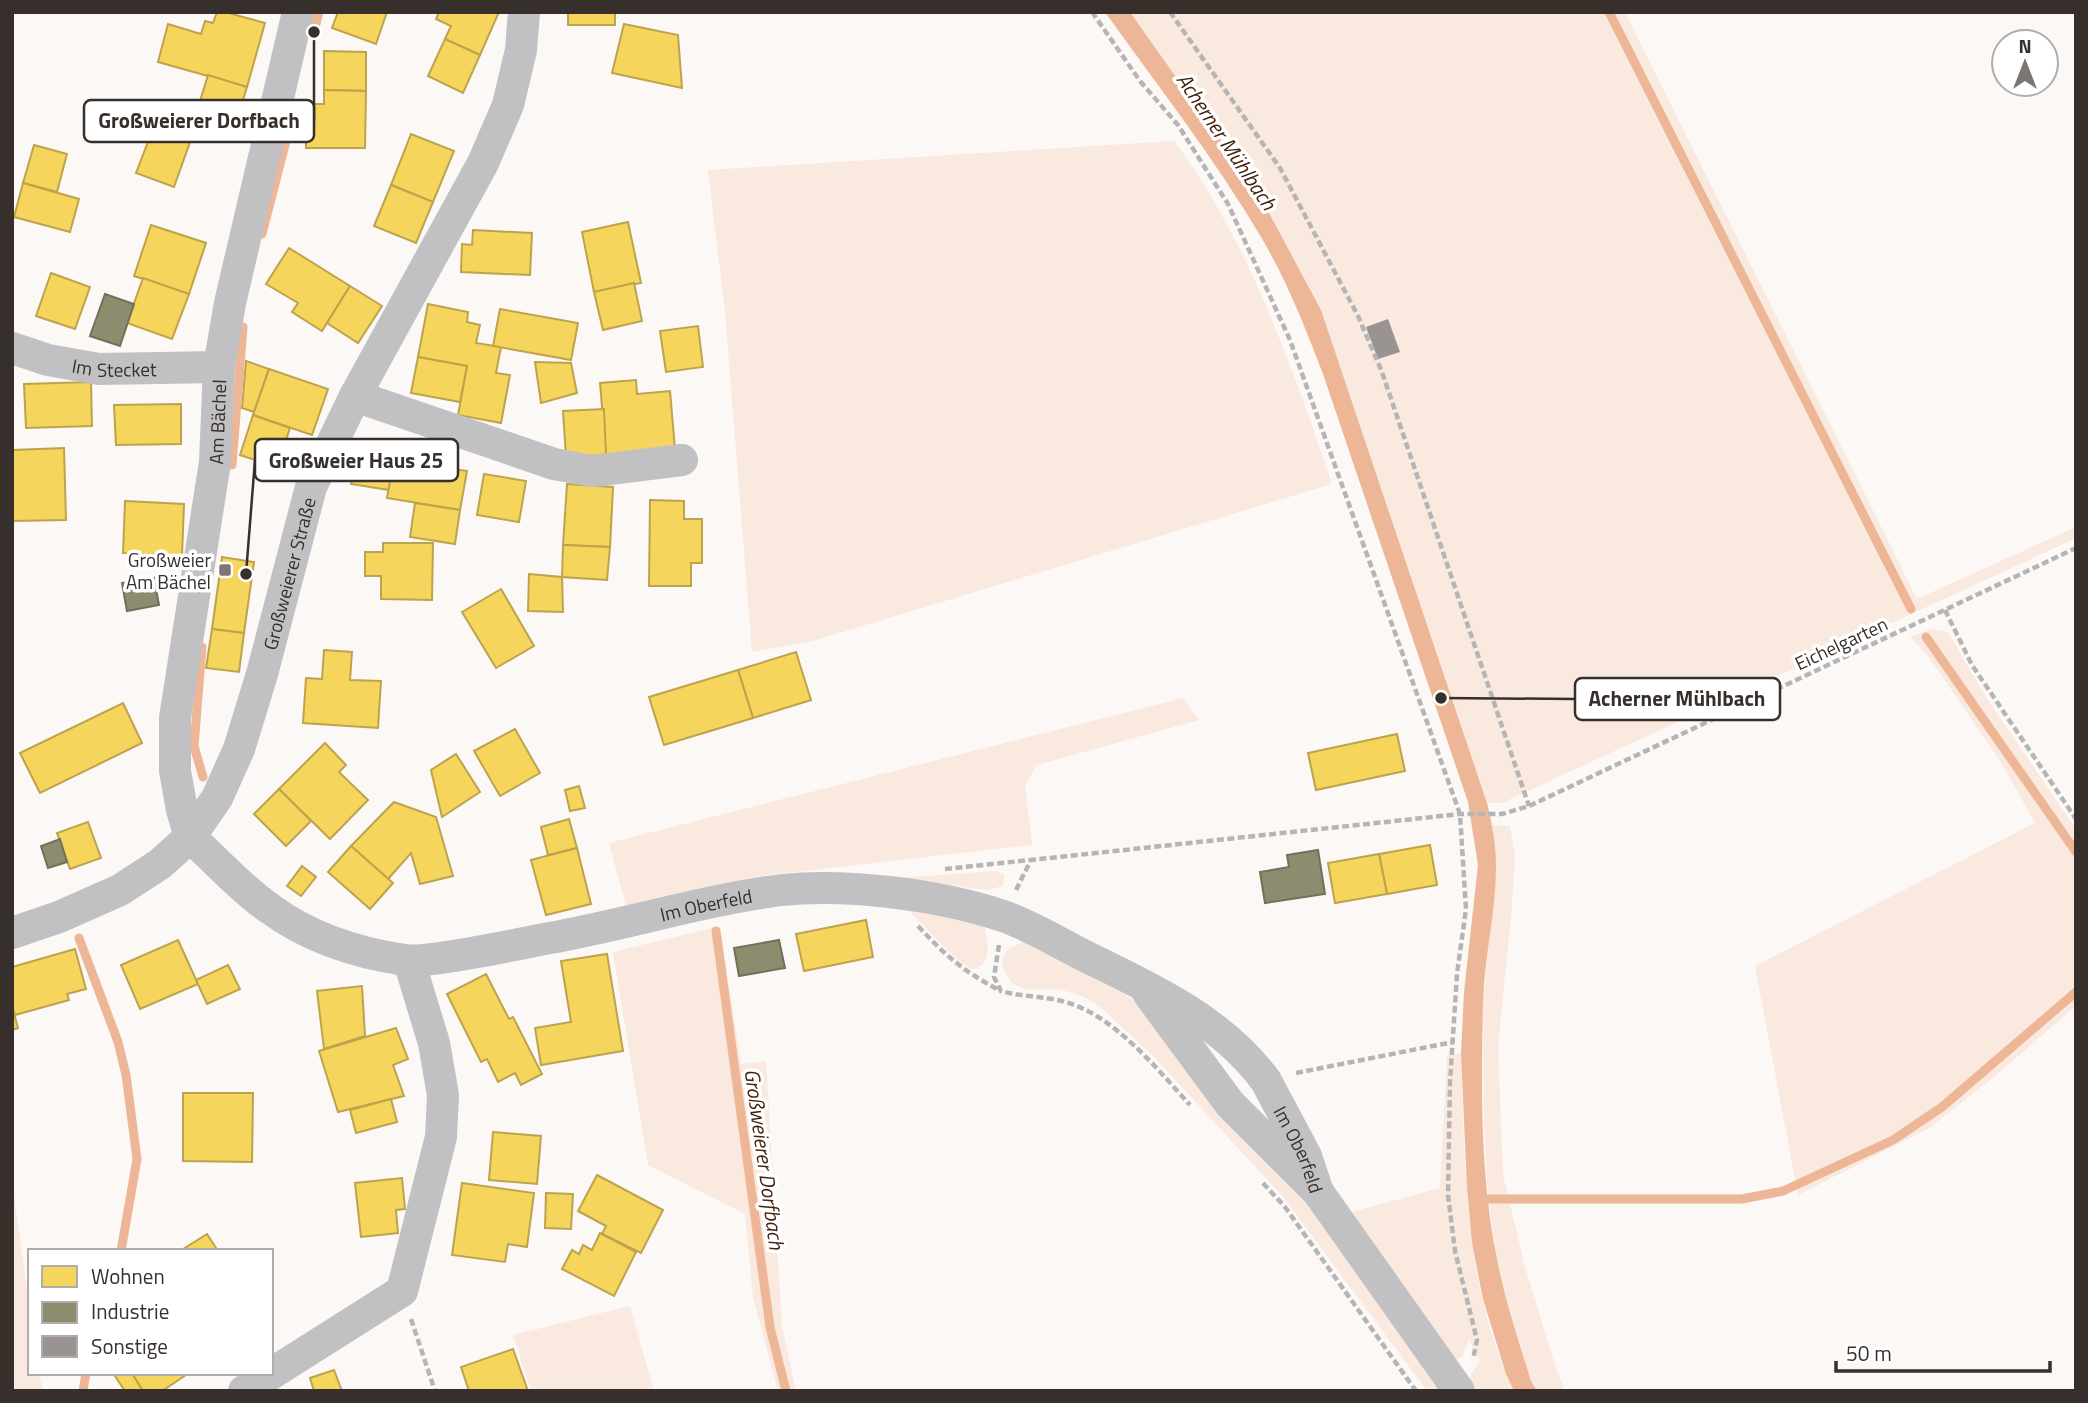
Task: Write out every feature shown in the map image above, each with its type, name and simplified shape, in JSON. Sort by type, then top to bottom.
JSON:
[{"type":"street","name":"Am Bächel","points":[[190,837],[181,810],[175,771],[175,718],[215,462],[219,367],[230,303],[298,12]]},
{"type":"street","name":"Großweierer Straße","points":[[12,933],[59,917],[120,890],[160,864],[190,837],[217,797],[239,748],[262,674],[312,487],[355,397],[483,163],[508,105],[521,50],[524,12]]},
{"type":"street","name":"Im Stecket","points":[[12,348],[48,360],[99,369],[219,367]]},
{"type":"street","points":[[355,397],[554,464],[593,471],[682,460]]},
{"type":"street","name":"Im Oberfeld","points":[[190,837],[268,908],[309,933],[357,951],[409,961],[457,956],[566,936],[730,899],[783,890],[827,888],[882,892],[942,900],[1005,917],[1141,984],[1192,1013],[1219,1034],[1258,1070],[1266,1081],[1306,1156],[1318,1192]]},
{"type":"street","points":[[273,1373],[402,1291],[441,1137],[443,1095],[434,1042],[409,961]]},
{"type":"street","name":"Im Oberfeld","points":[[1141,984],[1230,1104],[1318,1192]]},
{"type":"street","points":[[1318,1192],[1457,1387]]},
{"type":"street","points":[[244,1391],[269,1375]]},
{"type":"path","points":[[1092,12],[1140,80],[1178,125],[1228,204],[1290,340],[1460,814],[1465,909],[1453,1042],[1448,1195],[1455,1251],[1476,1340],[1475,1356],[1457,1387]]},
{"type":"path","points":[[1170,12],[1280,168],[1358,316],[1382,372],[1529,806]]},
{"type":"path","name":"Eichelgarten","points":[[1460,814],[1502,814],[1529,806],[2076,548]]},
{"type":"path","points":[[1945,610],[1972,665],[2076,819]]},
{"type":"path","points":[[1001,991],[994,977],[1005,917],[1031,860],[1460,814]]},
{"type":"path","points":[[915,923],[950,960],[974,977],[1001,991],[1023,997],[1064,1001],[1105,1022],[1150,1062],[1197,1112]]},
{"type":"path","points":[[1266,1081],[1453,1042]]},
{"type":"path","points":[[1259,1179],[1285,1207],[1416,1391]]},
{"type":"path","points":[[402,1291],[435,1391]]},
{"type":"shaded area","points":[[1105,12],[1130,12],[1260,196],[1321,310],[1487,803],[1496,866],[1483,1004],[1482,1101],[1485,1167],[1492,1232],[1501,1279],[1531,1381],[1537,1391],[1514,1391],[1506,1374],[1483,1299],[1472,1243],[1461,1053],[1464,992],[1478,865],[1468,802],[1323,374],[1287,287],[1261,237],[1225,179]]},
{"type":"shaded area","points":[[1130,12],[1625,12],[1917,599],[2076,527],[2076,538],[1502,803],[1487,803],[1321,310],[1260,196]]},
{"type":"shaded area","points":[[1174,141],[1200,179],[1246,262],[1284,351],[1332,484],[816,640],[752,652],[725,312],[708,170]]},
{"type":"shaded area","points":[[1932,629],[1948,632],[1986,697],[2076,829],[2076,1006],[1994,1077],[1928,1129],[1798,1195],[1755,966],[2035,823],[1999,759],[1928,656],[1910,637]]},
{"type":"shaded area","points":[[1183,698],[1199,720],[1037,765],[1025,785],[1032,845],[752,877],[626,906],[609,843]]},
{"type":"shaded area","points":[[1492,825],[1510,826],[1515,856],[1498,1045],[1503,1175],[1525,1267],[1565,1391],[1537,1391],[1531,1381],[1497,1263],[1487,1184],[1484,1126],[1483,1002],[1496,866]]},
{"type":"shaded area","points":[[996,871],[1004,874],[1003,886],[987,890],[897,878]]},
{"type":"shaded area","points":[[907,909],[983,923],[988,951],[983,963],[971,969],[950,953]]},
{"type":"shaded area","points":[[720,926],[741,1064],[766,1061],[782,1326],[796,1391],[778,1391],[753,1298],[745,1214],[648,1165],[613,952]]},
{"type":"shaded area","points":[[1026,941],[1103,976],[1144,1010],[1307,1192],[1446,1391],[1427,1391],[1284,1198],[1155,1058],[1099,1006],[1082,996],[1059,989],[1027,990],[1013,984],[1004,971],[1002,961],[1008,949]]},
{"type":"shaded area","points":[[1461,1053],[1466,1182],[1476,1268],[1485,1310],[1514,1391],[1471,1391],[1470,1379],[1480,1361],[1469,1339],[1462,1357],[1455,1360],[1348,1213],[1440,1188],[1447,1055]]},
{"type":"shaded area","points":[[12,1181],[28,1296],[28,1375],[39,1375],[43,1391],[12,1391]]},
{"type":"shaded area","points":[[630,1306],[654,1391],[531,1391],[513,1335]]},
{"type":"building: Wohnen","points":[[217,12],[265,23],[247,87],[158,62],[168,24],[201,34],[205,21],[213,23]]},
{"type":"building: Wohnen","points":[[338,12],[387,12],[376,44],[332,28]]},
{"type":"building: Wohnen","points":[[439,12],[499,12],[480,55],[445,39],[451,26],[436,19]]},
{"type":"building: Wohnen","points":[[568,12],[615,12],[615,25],[568,25]]},
{"type":"building: Wohnen","points":[[624,24],[678,35],[682,88],[612,73]]},
{"type":"building: Wohnen","points":[[445,39],[480,55],[463,93],[428,76]]},
{"type":"building: Wohnen","points":[[324,51],[366,52],[366,91],[324,90]]},
{"type":"building: Wohnen","points":[[208,75],[247,87],[231,140],[192,127]]},
{"type":"building: Wohnen","points":[[324,90],[366,91],[365,148],[306,148],[306,104],[324,104]]},
{"type":"building: Wohnen","points":[[153,129],[190,142],[174,187],[136,173]]},
{"type":"building: Wohnen","points":[[411,134],[454,151],[433,202],[391,185]]},
{"type":"building: Wohnen","points":[[34,145],[67,154],[57,192],[23,183]]},
{"type":"building: Wohnen","points":[[23,183],[79,199],[70,232],[14,217]]},
{"type":"building: Wohnen","points":[[391,185],[433,202],[416,243],[374,226]]},
{"type":"building: Wohnen","points":[[628,222],[641,283],[594,292],[582,232]]},
{"type":"building: Wohnen","points":[[151,225],[206,243],[189,294],[134,276]]},
{"type":"building: Wohnen","points":[[473,230],[532,233],[530,275],[461,272],[462,244],[472,245]]},
{"type":"building: Wohnen","points":[[289,248],[350,286],[322,331],[292,312],[298,303],[266,284]]},
{"type":"building: Wohnen","points":[[51,273],[90,287],[75,329],[36,316]]},
{"type":"building: Wohnen","points":[[143,278],[189,294],[172,339],[127,323]]},
{"type":"building: Wohnen","points":[[634,283],[642,321],[603,330],[594,292]]},
{"type":"building: Wohnen","points":[[350,286],[382,306],[358,343],[327,323]]},
{"type":"building: Wohnen","points":[[428,304],[468,312],[467,322],[480,325],[476,343],[501,347],[496,373],[510,375],[501,423],[458,415],[467,366],[418,357]]},
{"type":"building: Wohnen","points":[[500,309],[578,323],[571,360],[493,346]]},
{"type":"building: Wohnen","points":[[698,326],[703,367],[666,372],[660,331]]},
{"type":"building: Wohnen","points":[[418,357],[467,366],[460,402],[411,393]]},
{"type":"building: Wohnen","points":[[246,361],[269,369],[254,412],[242,408]]},
{"type":"building: Wohnen","points":[[535,362],[571,363],[577,393],[541,403]]},
{"type":"building: Wohnen","points":[[269,369],[328,389],[312,435],[253,415]]},
{"type":"building: Wohnen","points":[[636,380],[637,394],[670,391],[675,449],[606,455],[600,383]]},
{"type":"building: Wohnen","points":[[91,382],[92,426],[26,428],[24,384]]},
{"type":"building: Wohnen","points":[[181,404],[181,444],[116,445],[114,405]]},
{"type":"building: Wohnen","points":[[604,409],[606,455],[566,457],[563,411]]},
{"type":"building: Wohnen","points":[[253,415],[290,428],[277,467],[240,455]]},
{"type":"building: Wohnen","points":[[358,442],[395,448],[389,490],[351,484]]},
{"type":"building: Wohnen","points":[[64,448],[66,520],[12,521],[12,450]]},
{"type":"building: Wohnen","points":[[394,459],[467,471],[460,510],[387,498]]},
{"type":"building: Wohnen","points":[[484,474],[526,481],[519,522],[477,515]]},
{"type":"building: Wohnen","points":[[567,484],[613,487],[610,547],[563,545]]},
{"type":"building: Wohnen","points":[[650,500],[684,501],[684,519],[702,519],[702,563],[691,563],[691,586],[649,586]]},
{"type":"building: Wohnen","points":[[125,501],[184,504],[182,556],[123,553]]},
{"type":"building: Wohnen","points":[[415,503],[460,510],[455,544],[410,537]]},
{"type":"building: Wohnen","points":[[383,543],[433,543],[432,600],[381,599],[381,576],[365,576],[365,552],[383,552]]},
{"type":"building: Wohnen","points":[[563,545],[610,547],[607,580],[562,577]]},
{"type":"building: Wohnen","points":[[222,557],[254,562],[244,633],[212,629]]},
{"type":"building: Wohnen","points":[[529,574],[562,577],[563,612],[528,611]]},
{"type":"building: Wohnen","points":[[501,589],[534,646],[496,668],[462,612]]},
{"type":"building: Wohnen","points":[[212,629],[244,633],[239,672],[206,668]]},
{"type":"building: Wohnen","points":[[324,650],[352,652],[350,680],[381,681],[378,728],[303,723],[306,678],[322,679]]},
{"type":"building: Wohnen","points":[[796,652],[811,700],[753,718],[738,670]]},
{"type":"building: Wohnen","points":[[738,670],[753,718],[664,745],[649,697]]},
{"type":"building: Wohnen","points":[[123,703],[142,743],[40,793],[20,753]]},
{"type":"building: Wohnen","points":[[515,729],[540,773],[500,796],[474,751]]},
{"type":"building: Wohnen","points":[[1397,734],[1405,771],[1316,790],[1308,753]]},
{"type":"building: Wohnen","points":[[325,743],[346,765],[339,772],[368,800],[330,839],[279,789]]},
{"type":"building: Wohnen","points":[[456,754],[480,792],[442,817],[431,770]]},
{"type":"building: Wohnen","points":[[579,786],[585,808],[570,811],[565,790]]},
{"type":"building: Wohnen","points":[[279,789],[311,821],[286,846],[254,814]]},
{"type":"building: Wohnen","points":[[394,802],[436,817],[453,876],[420,884],[411,853],[388,879],[351,846]]},
{"type":"building: Wohnen","points":[[569,819],[577,848],[548,855],[541,827]]},
{"type":"building: Wohnen","points":[[88,822],[101,858],[70,869],[57,833]]},
{"type":"building: Wohnen","points":[[1430,845],[1437,885],[1387,894],[1379,854]]},
{"type":"building: Wohnen","points":[[351,846],[393,883],[370,909],[328,872]]},
{"type":"building: Wohnen","points":[[577,848],[591,904],[546,915],[531,860]]},
{"type":"building: Wohnen","points":[[1379,854],[1387,894],[1335,903],[1328,863]]},
{"type":"building: Wohnen","points":[[302,866],[316,877],[301,896],[287,886]]},
{"type":"building: Wohnen","points":[[866,920],[873,957],[804,971],[796,934]]},
{"type":"building: Wohnen","points":[[178,940],[198,984],[140,1009],[121,965]]},
{"type":"building: Wohnen","points":[[75,949],[86,989],[67,994],[69,1000],[15,1015],[12,1006],[12,967]]},
{"type":"building: Wohnen","points":[[607,954],[623,1051],[541,1065],[535,1028],[571,1022],[561,961]]},
{"type":"building: Wohnen","points":[[228,965],[240,989],[207,1004],[196,980]]},
{"type":"building: Wohnen","points":[[486,974],[509,1019],[513,1017],[542,1074],[521,1085],[515,1073],[498,1082],[487,1059],[481,1062],[447,994]]},
{"type":"building: Wohnen","points":[[362,986],[365,1036],[324,1049],[317,991]]},
{"type":"building: Wohnen","points":[[12,1006],[18,1028],[12,1030]]},
{"type":"building: Wohnen","points":[[396,1028],[408,1059],[393,1065],[404,1096],[338,1112],[319,1051]]},
{"type":"building: Wohnen","points":[[183,1093],[253,1093],[252,1162],[183,1161]]},
{"type":"building: Wohnen","points":[[391,1099],[397,1122],[356,1133],[350,1110]]},
{"type":"building: Wohnen","points":[[493,1132],[541,1136],[537,1184],[489,1180]]},
{"type":"building: Wohnen","points":[[597,1175],[663,1210],[641,1253],[602,1234],[606,1226],[578,1211]]},
{"type":"building: Wohnen","points":[[402,1178],[405,1209],[396,1210],[398,1233],[361,1237],[355,1183]]},
{"type":"building: Wohnen","points":[[462,1183],[534,1193],[527,1247],[508,1244],[505,1262],[452,1255]]},
{"type":"building: Wohnen","points":[[546,1193],[573,1194],[571,1229],[545,1228]]},
{"type":"building: Wohnen","points":[[600,1233],[636,1252],[614,1296],[562,1269],[572,1250],[579,1254],[583,1245],[592,1250]]},
{"type":"building: Wohnen","points":[[207,1234],[217,1249],[183,1249]]},
{"type":"building: Wohnen","points":[[513,1349],[528,1391],[469,1391],[461,1367]]},
{"type":"building: Wohnen","points":[[334,1370],[342,1391],[314,1391],[310,1378]]},
{"type":"building: Wohnen","points":[[114,1375],[133,1375],[143,1391],[125,1391]]},
{"type":"building: Wohnen","points":[[133,1375],[186,1375],[162,1391],[143,1391]]},
{"type":"building: Industrie","points":[[105,294],[134,304],[120,346],[90,336]]},
{"type":"building: Industrie","points":[[154,578],[159,605],[127,611],[122,583]]},
{"type":"building: Industrie","points":[[60,839],[67,862],[48,868],[41,846]]},
{"type":"building: Industrie","points":[[1318,850],[1325,894],[1265,903],[1260,872],[1289,867],[1287,855]]},
{"type":"building: Industrie","points":[[779,940],[785,968],[739,976],[734,948]]},
{"type":"building: Sonstige","points":[[1388,319],[1400,352],[1378,359],[1366,327]]},
{"type":"waterway","name":"Großweierer Dorfbach","points":[[314,32],[319,12]]},
{"type":"waterway","points":[[1609,12],[1911,609]]},
{"type":"waterway","name":"Großweierer Dorfbach","points":[[262,234],[294,110]]},
{"type":"waterway","name":"Großweierer Dorfbach","points":[[232,465],[243,327]]},
{"type":"waterway","points":[[1926,637],[2076,852]]},
{"type":"waterway","name":"Großweierer Dorfbach","points":[[202,647],[194,746],[203,777]]},
{"type":"waterway","name":"Großweierer Dorfbach","points":[[716,931],[770,1327],[786,1391]]},
{"type":"waterway","points":[[79,938],[118,1042],[126,1075],[137,1159],[121,1249]]},
{"type":"waterway","points":[[1479,1199],[1742,1199],[1783,1191],[1893,1140],[1942,1107],[2076,992]]},
{"type":"waterway","points":[[83,1391],[86,1375]]},
{"type":"place","name":"Großweierer Dorfbach","points":[[314,32]]},
{"type":"place","name":"Großweier Am Bächel","points":[[225,570]]},
{"type":"place","name":"Großweier Haus 25","points":[[246,574]]},
{"type":"place","name":"Acherner Mühlbach","points":[[1441,698]]}]
